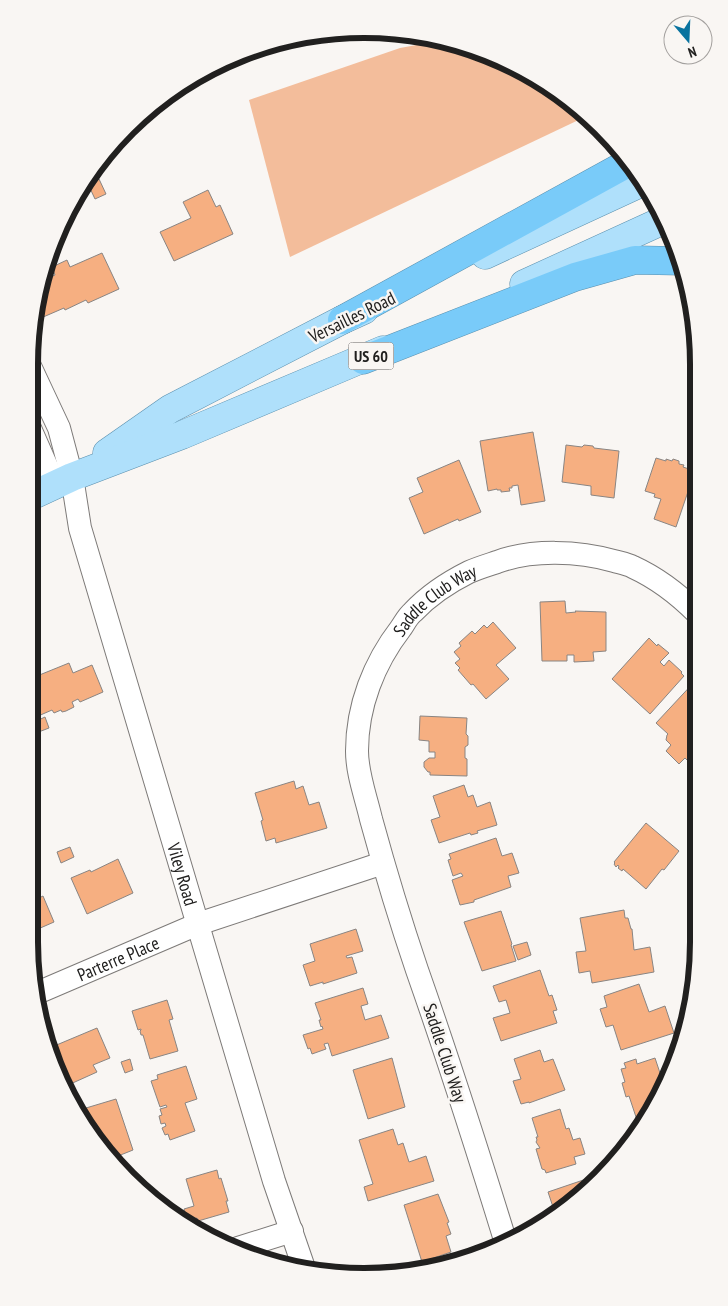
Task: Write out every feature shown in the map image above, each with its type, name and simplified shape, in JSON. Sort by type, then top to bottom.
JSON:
[{"type":"highway","points":[[342,320],[623,166]]},
{"type":"highway","points":[[363,360],[575,277],[635,260],[674,261]]},
{"type":"main road","name":"Versailles Road","points":[[63,481],[170,409],[342,320],[636,185]]},
{"type":"main road","name":"Versailles Road","points":[[38,493],[363,360],[658,223]]},
{"type":"street","points":[[38,383],[59,428],[63,481]]},
{"type":"street","points":[[38,441],[63,481]]},
{"type":"street","name":"Viley Road","points":[[63,481],[80,528],[274,1181],[302,1262]]},
{"type":"street","name":"Saddle Club Way","points":[[504,1237],[383,863],[358,768],[358,729],[362,707],[379,659],[412,612],[437,592],[470,571],[504,560],[539,554],[570,554],[603,558],[632,566],[657,581],[690,606]]},
{"type":"street","points":[[198,924],[383,863]]},
{"type":"street","name":"Parterre Place","points":[[41,991],[198,924]]},
{"type":"street","points":[[245,1246],[292,1231]]},
{"type":"shaded area","points":[[425,43],[489,62],[527,81],[563,105],[580,120],[290,257],[249,100],[400,48]]},
{"type":"building","points":[[99,179],[106,194],[95,199],[90,188],[94,181]]},
{"type":"building","points":[[208,190],[216,207],[220,205],[233,234],[174,261],[160,232],[191,218],[183,202]]},
{"type":"building","points":[[102,253],[119,289],[88,303],[86,300],[41,318],[49,277],[55,275],[53,267],[67,260],[70,267]]},
{"type":"building","points":[[533,432],[545,501],[521,505],[518,485],[509,488],[510,491],[501,492],[501,490],[497,489],[488,491],[480,441]]},
{"type":"building","points":[[566,445],[593,446],[594,448],[619,451],[614,498],[591,495],[591,486],[562,482]]},
{"type":"building","points":[[656,458],[666,461],[666,459],[672,461],[673,459],[679,461],[679,464],[684,465],[683,467],[690,469],[690,486],[676,527],[654,519],[661,499],[654,497],[655,494],[645,491]]},
{"type":"building","points":[[459,460],[481,512],[459,521],[458,519],[424,534],[409,498],[423,492],[417,478]]},
{"type":"building","points":[[565,601],[566,613],[575,611],[606,612],[606,651],[593,652],[594,661],[574,662],[574,655],[567,655],[567,661],[542,661],[540,602]]},
{"type":"building","points":[[493,622],[516,648],[496,665],[509,679],[486,699],[458,670],[460,668],[455,663],[460,659],[454,652],[461,646],[459,643],[472,631],[475,634],[484,625],[487,628]]},
{"type":"building","points":[[649,638],[657,646],[658,644],[669,653],[660,662],[664,666],[669,660],[684,676],[650,714],[612,679]]},
{"type":"building","points":[[69,663],[73,673],[92,665],[103,692],[80,702],[78,699],[72,702],[74,707],[66,711],[62,712],[61,710],[54,713],[52,710],[38,716],[38,676]]},
{"type":"building","points":[[690,687],[690,763],[685,758],[679,764],[666,751],[671,745],[666,740],[668,734],[656,723]]},
{"type":"building","points":[[420,716],[467,718],[466,734],[468,736],[468,745],[465,747],[465,758],[467,759],[467,776],[430,775],[430,772],[424,767],[424,762],[429,758],[435,758],[435,752],[429,752],[429,741],[419,740]]},
{"type":"building","points":[[45,717],[49,728],[38,732],[38,720]]},
{"type":"building","points":[[294,781],[296,789],[303,786],[309,805],[319,802],[327,828],[276,843],[275,838],[266,841],[261,821],[263,820],[255,793]]},
{"type":"building","points":[[464,785],[468,797],[473,795],[477,807],[490,802],[497,825],[477,831],[478,833],[471,835],[470,833],[439,843],[431,820],[440,817],[433,796]]},
{"type":"building","points":[[646,823],[679,851],[646,889],[623,869],[622,871],[618,868],[618,865],[616,867],[614,862]]},
{"type":"building","points":[[496,838],[502,856],[512,853],[519,873],[508,876],[511,887],[474,900],[474,902],[460,905],[452,880],[463,876],[461,873],[453,876],[448,860],[451,859],[449,854]]},
{"type":"building","points":[[70,847],[74,857],[61,863],[57,852]]},
{"type":"building","points":[[118,859],[133,893],[87,914],[71,878],[90,870],[91,872]]},
{"type":"building","points":[[43,896],[54,922],[38,929],[38,898]]},
{"type":"building","points":[[624,910],[625,918],[628,918],[632,929],[634,950],[650,947],[654,972],[592,983],[590,971],[579,973],[576,952],[586,951],[580,918]]},
{"type":"building","points":[[501,911],[516,961],[482,971],[464,922]]},
{"type":"building","points":[[356,929],[363,951],[346,956],[347,958],[352,957],[357,973],[323,984],[323,982],[310,986],[303,965],[315,961],[310,944]]},
{"type":"building","points":[[527,942],[531,955],[518,960],[513,946]]},
{"type":"building","points":[[540,970],[549,996],[552,995],[557,1010],[553,1011],[557,1023],[501,1041],[493,1018],[510,1013],[506,1000],[499,1002],[493,986]]},
{"type":"building","points":[[639,984],[649,1012],[665,1006],[674,1033],[621,1050],[613,1025],[606,1027],[600,1009],[607,1007],[604,996]]},
{"type":"building","points":[[363,988],[368,1004],[361,1006],[365,1020],[381,1015],[389,1038],[332,1056],[328,1043],[324,1044],[326,1049],[312,1054],[303,1035],[323,1029],[315,1003]]},
{"type":"building","points":[[167,1000],[173,1019],[169,1020],[178,1051],[150,1059],[143,1035],[141,1035],[141,1029],[138,1030],[132,1011]]},
{"type":"building","points":[[97,1028],[110,1058],[93,1065],[97,1072],[70,1084],[55,1046]]},
{"type":"building","points":[[540,1050],[544,1062],[553,1059],[565,1090],[521,1104],[513,1081],[521,1079],[514,1059]]},
{"type":"building","points":[[392,1058],[405,1107],[368,1119],[353,1070]]},
{"type":"building","points":[[655,1058],[661,1077],[637,1120],[629,1096],[626,1097],[622,1083],[625,1082],[621,1069],[626,1068],[624,1063],[636,1059],[637,1064]]},
{"type":"building","points":[[130,1059],[133,1070],[125,1073],[121,1062]]},
{"type":"building","points":[[186,1066],[197,1099],[185,1103],[195,1131],[170,1140],[168,1134],[165,1135],[162,1128],[166,1126],[165,1123],[161,1124],[159,1116],[162,1115],[160,1109],[167,1107],[166,1105],[160,1107],[151,1081],[158,1079],[157,1075]]},
{"type":"building","points":[[116,1099],[133,1150],[118,1156],[105,1141],[89,1117],[86,1108]]},
{"type":"building","points":[[560,1109],[566,1129],[569,1128],[573,1140],[580,1138],[585,1154],[574,1157],[576,1164],[546,1173],[542,1169],[536,1149],[540,1148],[536,1142],[536,1137],[538,1137],[532,1118]]},
{"type":"building","points":[[393,1129],[398,1145],[403,1143],[409,1162],[426,1156],[434,1181],[368,1201],[364,1187],[373,1184],[359,1140]]},
{"type":"building","points":[[217,1170],[228,1201],[226,1201],[229,1212],[198,1221],[197,1218],[193,1219],[185,1215],[184,1209],[194,1206],[186,1179]]},
{"type":"building","points":[[589,1178],[553,1208],[548,1192]]},
{"type":"building","points":[[438,1194],[449,1222],[447,1223],[451,1234],[446,1236],[451,1252],[422,1262],[404,1205]]}]
